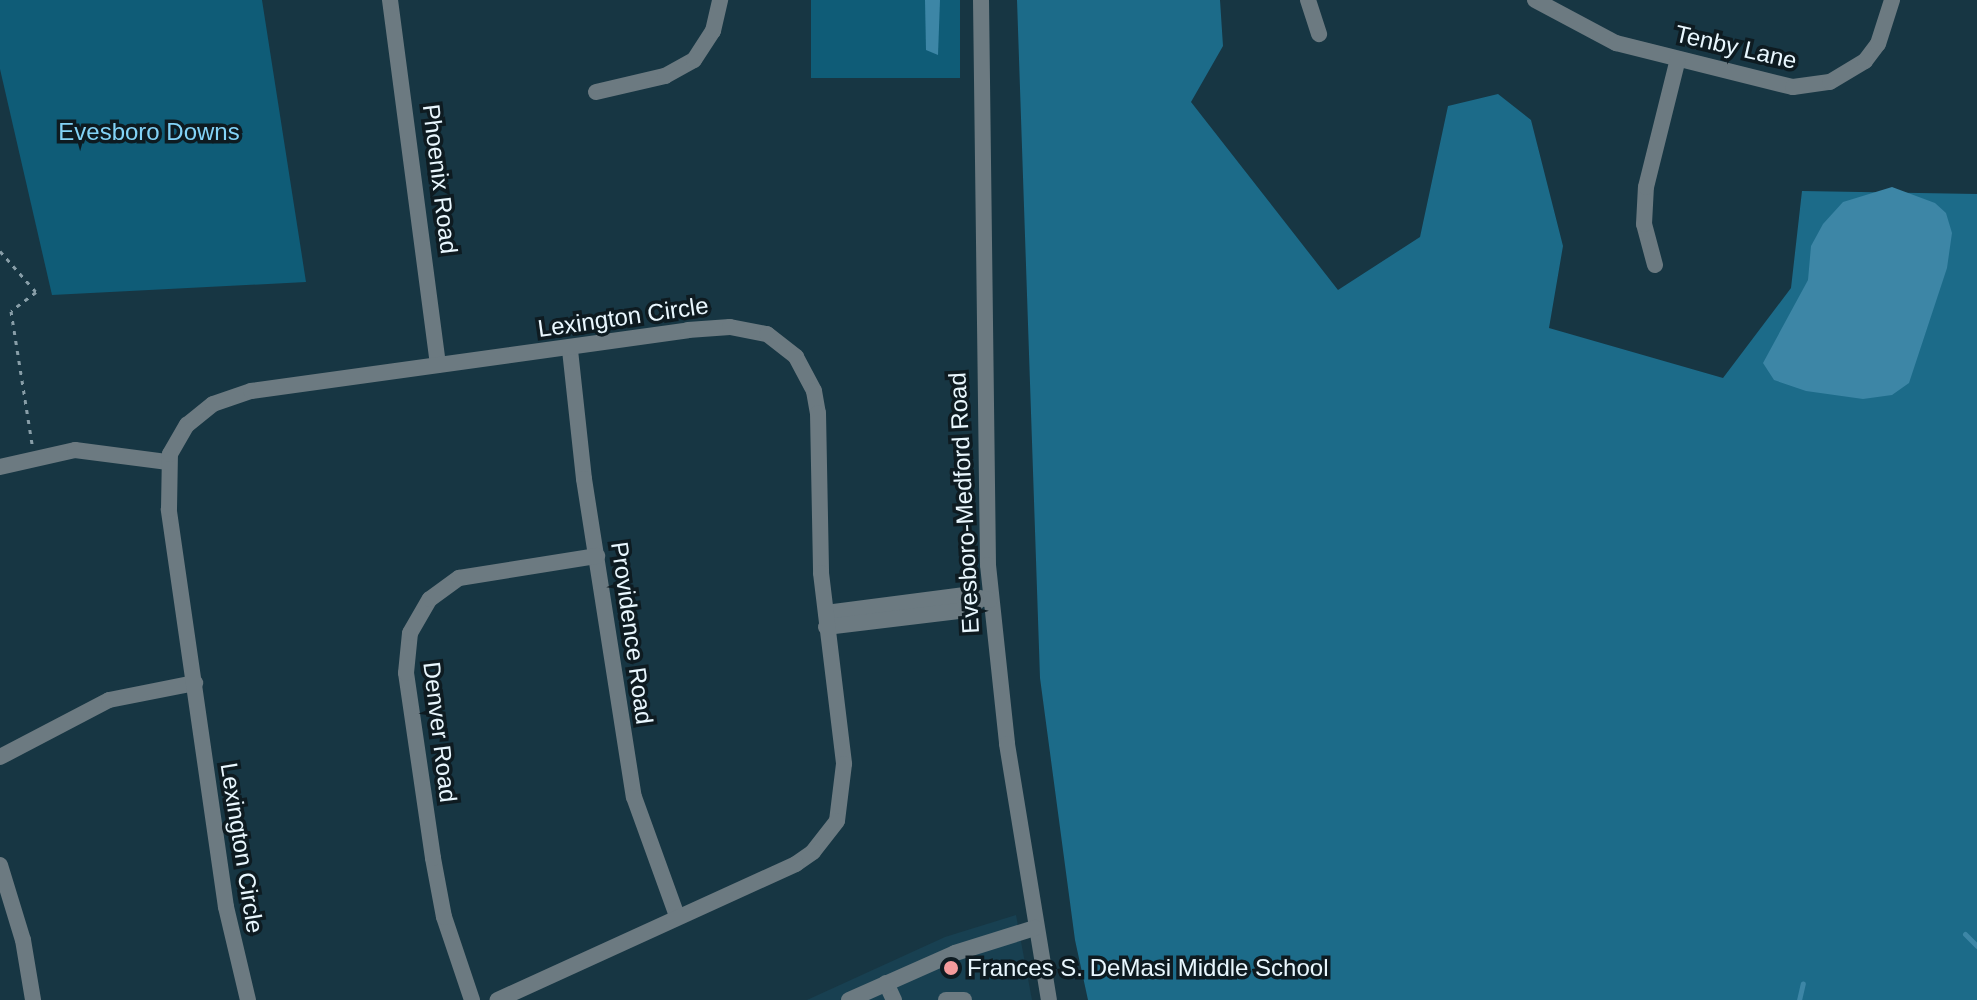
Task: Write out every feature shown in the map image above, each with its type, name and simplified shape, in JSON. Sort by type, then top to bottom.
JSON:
[{"type":"street","name":"Phoenix Road","points":[[390,0],[438,365]]},
{"type":"street","points":[[596,92],[665,76],[694,60],[713,31],[720,0]]},
{"type":"street","name":"Evesboro-Medford Road","points":[[981,0],[984,601],[1049,1000]]},
{"type":"street","points":[[1308,0],[1319,34]]},
{"type":"street","name":"Tenby Lane","points":[[1535,0],[1595,35],[1793,87],[1830,82],[1857,67],[1878,44],[1892,0]]},
{"type":"street","points":[[1655,265],[1644,224],[1646,187],[1678,59]]},
{"type":"street","name":"Lexington Circle","points":[[248,1000],[228,920],[172,530],[168,462],[187,425],[231,396],[438,365],[570,350],[655,334],[730,327],[783,343],[814,391],[826,620],[844,764],[837,821],[813,852],[796,864],[498,1000]]},
{"type":"street","name":"Providence Road","points":[[570,350],[597,556],[634,797],[677,916]]},
{"type":"street","points":[[0,467],[34,456],[90,451],[168,462]]},
{"type":"street","name":"Denver Road","points":[[472,1000],[444,917],[433,858],[406,673],[410,633],[430,599],[459,578],[597,556]]},
{"type":"street","points":[[826,620],[967,610],[984,601]]},
{"type":"street","points":[[0,757],[109,700],[195,683]]},
{"type":"street","points":[[0,865],[20,928],[33,1000]]},
{"type":"street","points":[[849,1000],[955,953],[1035,928]]},
{"type":"street","points":[[886,983],[894,1000]]},
{"type":"street","points":[[946,1000],[964,1000]]},
{"type":"path","points":[[0,251],[36,292],[11,311],[34,456]]},
{"type":"shaded area","points":[[925,0],[940,0],[938,55],[926,50]]},
{"type":"shaded area","points":[[1017,0],[1220,0],[1223,46],[1191,102],[1338,290],[1420,237],[1448,106],[1498,94],[1531,120],[1563,246],[1549,328],[1723,378],[1791,288],[1802,191],[1977,194],[1977,1000],[1088,1000],[1075,940],[1040,678]]},
{"type":"shaded area","points":[[1892,187],[1935,203],[1946,213],[1952,233],[1947,268],[1909,383],[1892,395],[1863,399],[1806,391],[1774,380],[1763,363],[1808,280],[1811,246],[1823,224],[1843,202]]},
{"type":"shaded area","name":"Frances S. DeMasi Middle School","points":[[1016,915],[1032,1000],[807,1000],[945,937]]},
{"type":"green space","name":"Evesboro Downs","points":[[0,0],[262,0],[306,282],[52,295],[0,69]]},
{"type":"green space","points":[[811,0],[960,0],[960,78],[811,78]]},
{"type":"waterway","points":[[1965,934],[1977,946]]},
{"type":"waterway","points":[[1799,1000],[1803,983]]},
{"type":"place","name":"Frances S. DeMasi Middle School","points":[[951,968]]}]
